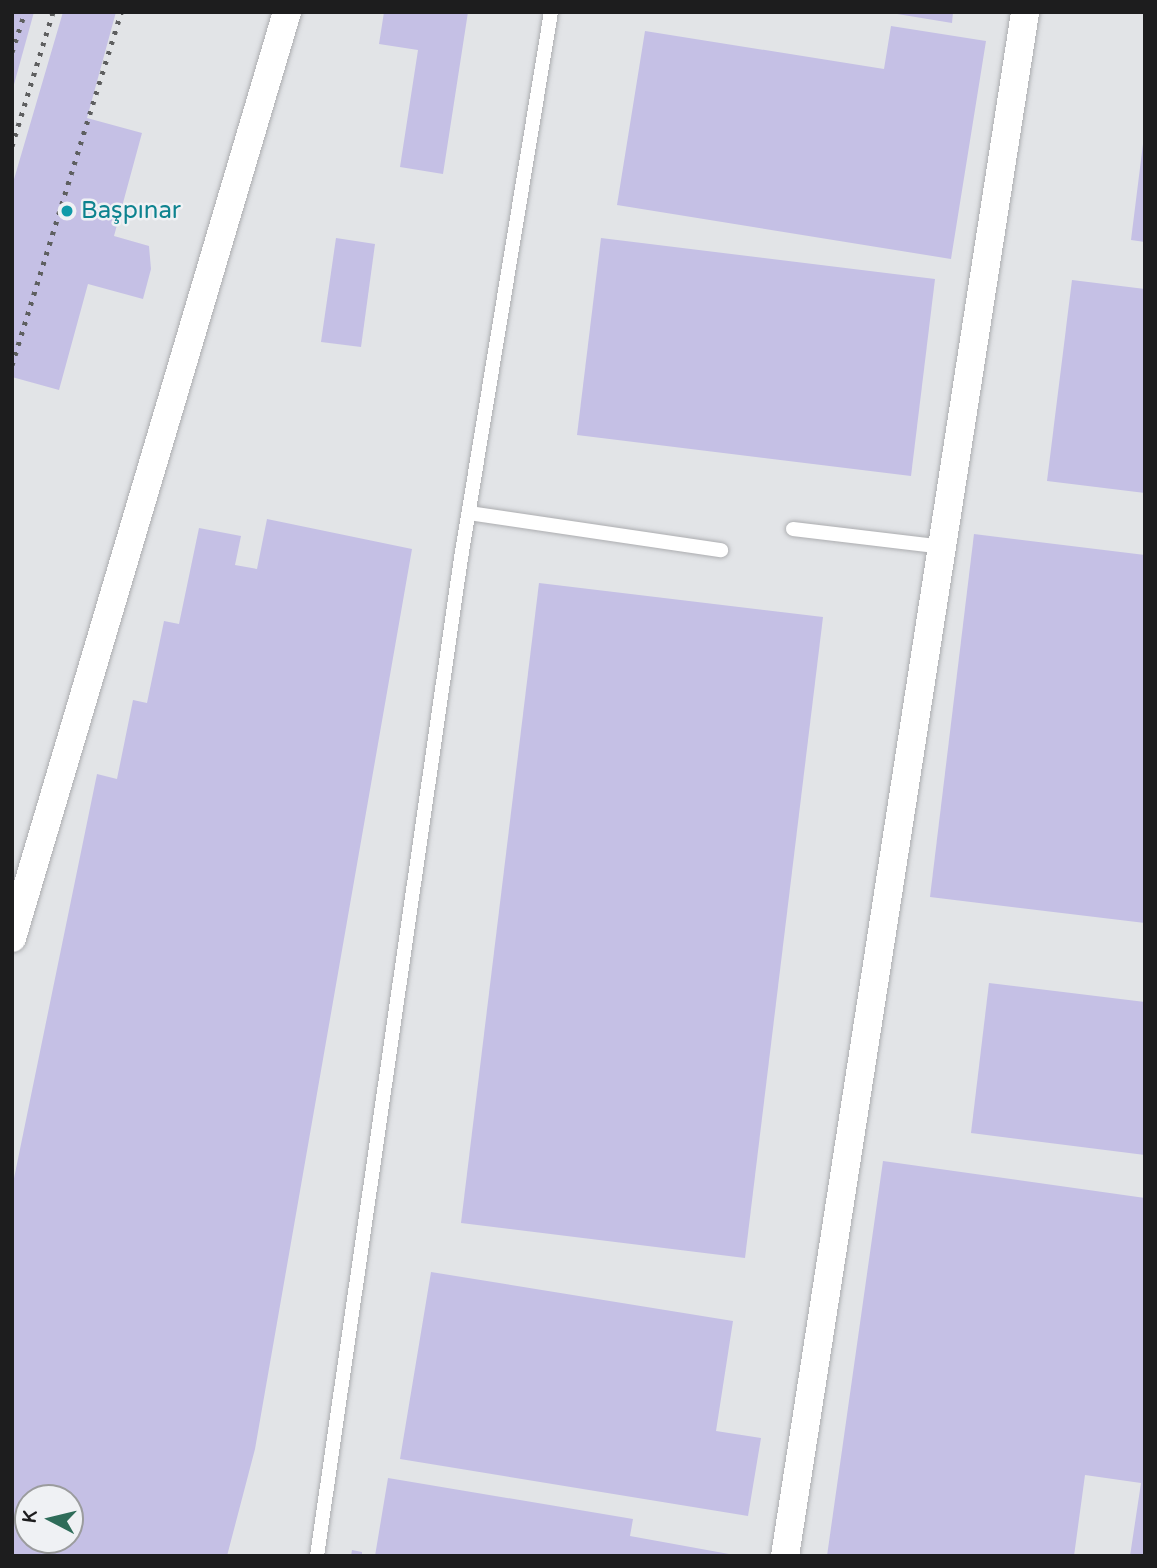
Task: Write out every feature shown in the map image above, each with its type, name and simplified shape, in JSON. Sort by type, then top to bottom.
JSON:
[{"type":"street","points":[[12,938],[287,12]]},
{"type":"street","points":[[785,1556],[944,547],[1025,12]]},
{"type":"lane","points":[[317,1556],[469,513],[551,12]]},
{"type":"lane","points":[[469,513],[721,550]]},
{"type":"lane","points":[[793,529],[944,547]]},
{"type":"building","points":[[12,12],[34,12],[13,88],[12,88]]},
{"type":"building","name":"Başpınar","points":[[63,12],[116,12],[87,118],[142,133],[114,236],[149,246],[151,269],[143,299],[88,284],[59,390],[12,377],[12,186]]},
{"type":"building","points":[[384,12],[468,12],[443,174],[400,167],[418,50],[379,44]]},
{"type":"building","points":[[885,12],[953,12],[952,23]]},
{"type":"building","points":[[891,26],[986,41],[951,259],[617,205],[645,31],[884,69]]},
{"type":"building","points":[[1145,144],[1145,242],[1131,240]]},
{"type":"building","points":[[336,238],[375,244],[361,347],[321,342]]},
{"type":"building","points":[[601,238],[935,279],[911,476],[577,435]]},
{"type":"building","points":[[1072,280],[1145,289],[1145,493],[1047,481]]},
{"type":"building","points":[[267,519],[412,549],[255,1449],[227,1556],[12,1556],[12,1188],[97,774],[117,779],[133,700],[147,703],[164,621],[179,624],[199,528],[241,536],[235,565],[257,569]]},
{"type":"building","points":[[974,534],[1145,555],[1145,923],[930,897]]},
{"type":"building","points":[[539,583],[823,617],[745,1258],[461,1223]]},
{"type":"building","points":[[989,983],[1145,1002],[1145,1155],[971,1133]]},
{"type":"building","points":[[883,1161],[1145,1198],[1145,1556],[1130,1556],[1141,1483],[1085,1475],[1074,1556],[827,1556]]},
{"type":"building","points":[[431,1272],[733,1321],[716,1431],[761,1438],[748,1516],[400,1459]]},
{"type":"building","points":[[388,1478],[633,1519],[630,1536],[740,1556],[375,1556]]},
{"type":"building","points":[[352,1550],[362,1552],[362,1556],[351,1556]]},
{"type":"railway","points":[[12,52],[25,12]]},
{"type":"railway","points":[[12,146],[53,12]]},
{"type":"railway","points":[[12,365],[121,12]]},
{"type":"place","name":"Başpınar","points":[[67,211]]}]
